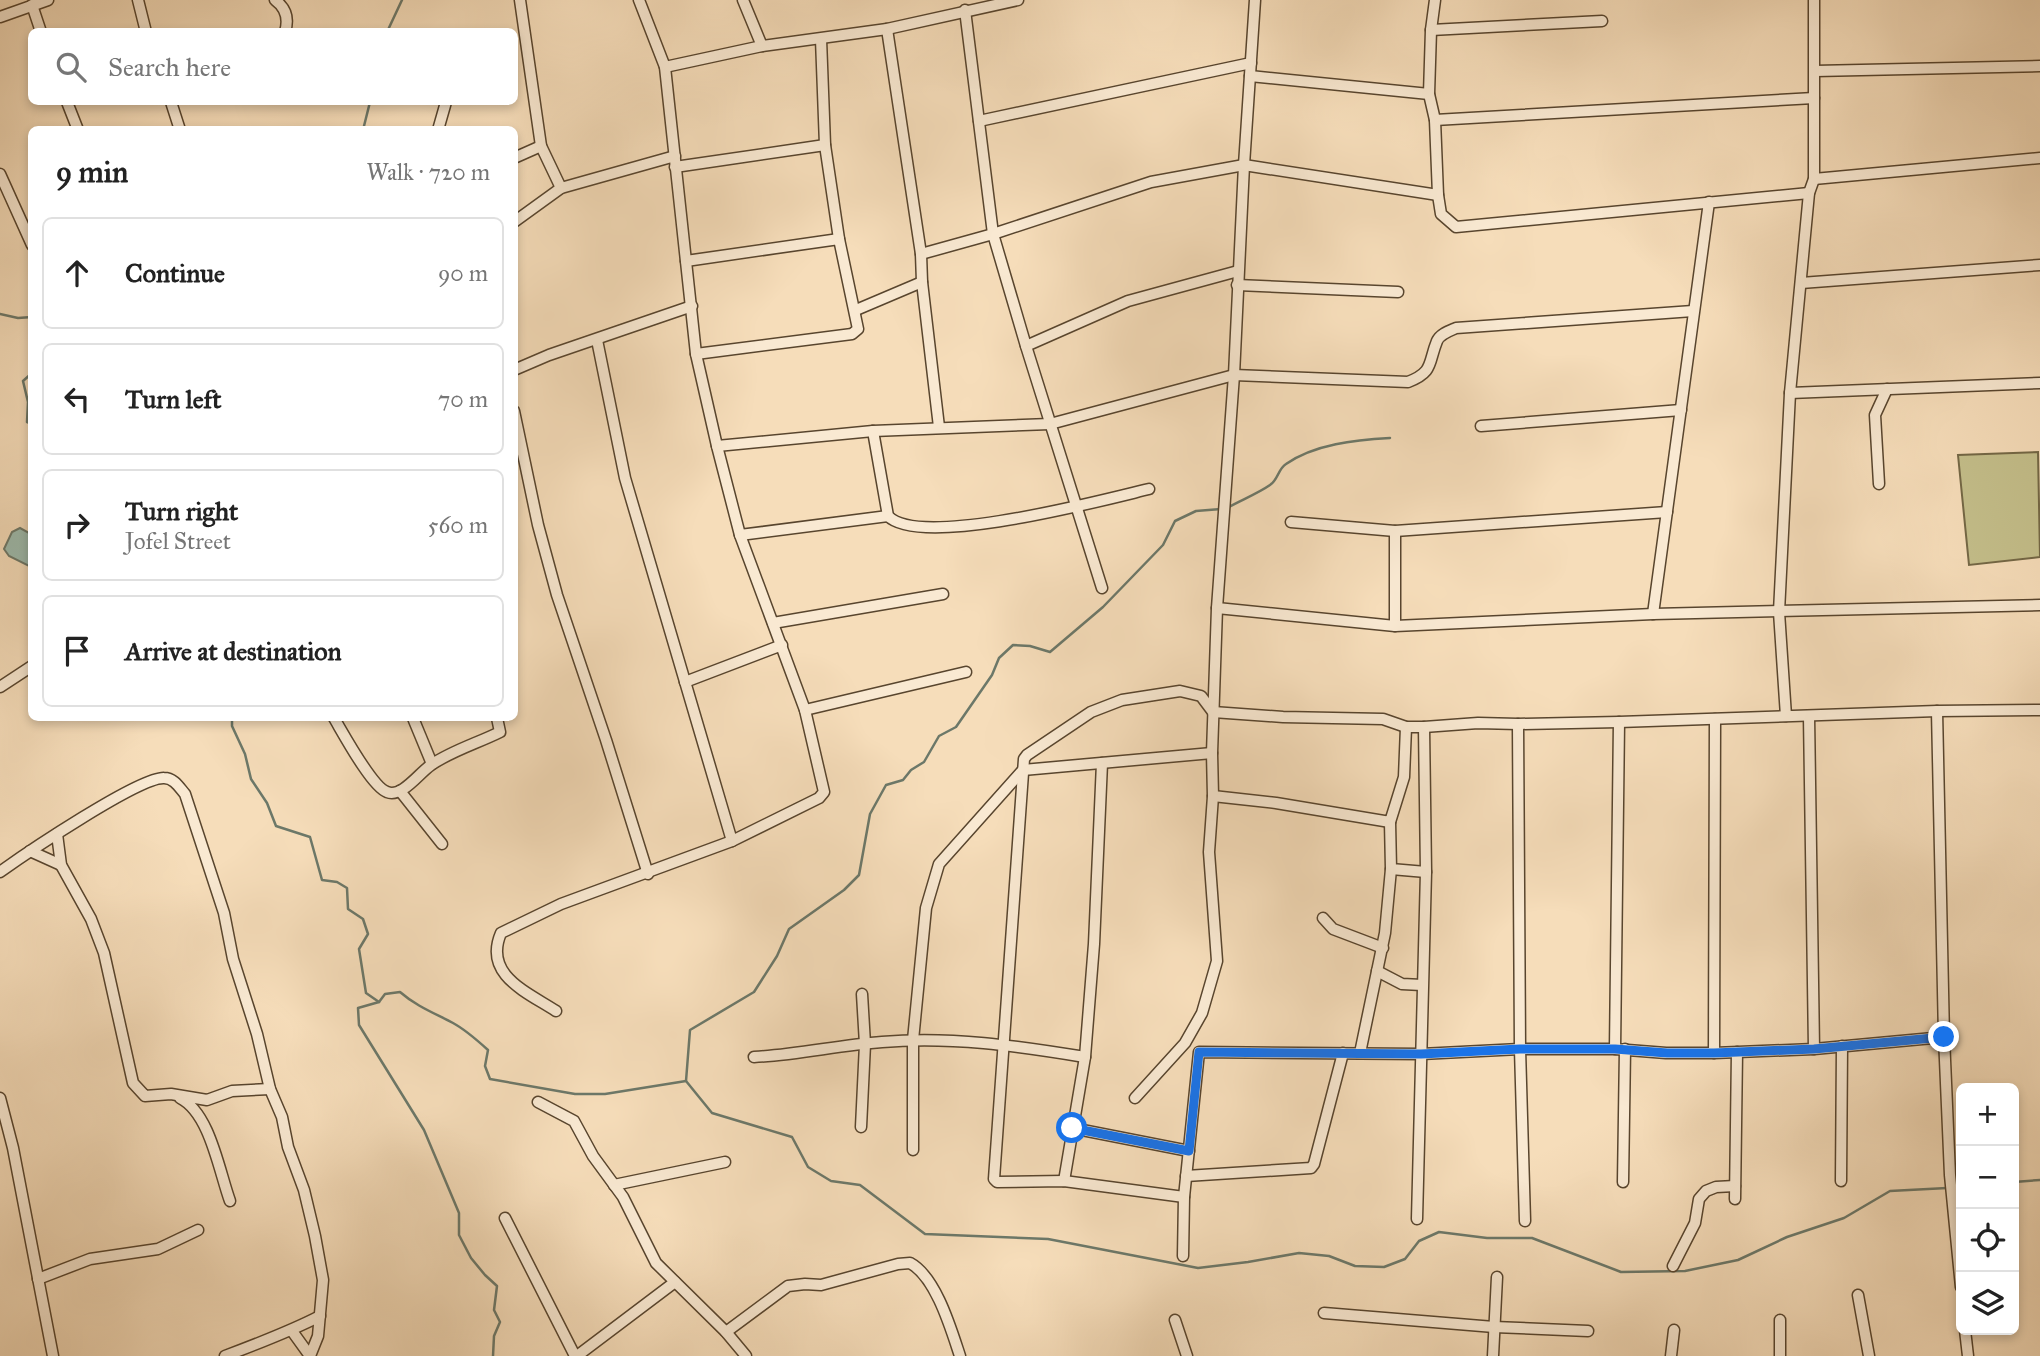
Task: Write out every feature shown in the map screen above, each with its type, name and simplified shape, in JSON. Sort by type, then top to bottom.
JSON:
[{"type":"street","points":[[0,17],[48,0]]},
{"type":"street","points":[[138,0],[145,28]]},
{"type":"street","points":[[275,0],[283,6],[288,20],[286,28]]},
{"type":"street","points":[[520,0],[541,146],[561,188]]},
{"type":"street","points":[[556,1011],[512,982],[499,967],[495,958],[501,933],[561,904],[733,841],[823,795],[805,710],[740,535],[695,354],[665,67],[639,0]]},
{"type":"street","points":[[743,0],[762,46]]},
{"type":"street","points":[[665,67],[762,46],[887,29],[988,3],[1018,0]]},
{"type":"street","points":[[1135,1098],[1185,1043],[1202,1013],[1217,961],[1209,861],[1217,608],[1234,375],[1255,0]]},
{"type":"street","points":[[1435,0],[1429,94],[1436,120],[1437,195],[1441,214],[1456,227],[1809,193]]},
{"type":"street","points":[[1786,716],[1779,612],[1790,393],[1809,193],[1814,178],[1814,0]]},
{"type":"street","points":[[32,5],[40,28]]},
{"type":"street","points":[[965,10],[993,233],[1102,588]]},
{"type":"street","points":[[1431,30],[1602,21]]},
{"type":"street","points":[[887,29],[921,254],[939,427]]},
{"type":"street","points":[[695,354],[852,334],[859,328],[839,239],[825,145],[821,39]]},
{"type":"street","points":[[979,121],[1251,63]]},
{"type":"street","points":[[1815,71],[2040,66]]},
{"type":"street","points":[[1250,76],[1429,94]]},
{"type":"street","points":[[1436,120],[1814,98]]},
{"type":"street","points":[[67,105],[76,126]]},
{"type":"street","points":[[172,105],[179,126]]},
{"type":"street","points":[[439,126],[445,105]]},
{"type":"street","points":[[518,219],[561,188],[675,161],[825,145]]},
{"type":"street","points":[[518,156],[541,146]]},
{"type":"street","points":[[1814,178],[2040,158]]},
{"type":"street","points":[[921,254],[1151,182],[1244,164],[1437,195]]},
{"type":"street","points":[[0,174],[28,226]]},
{"type":"street","points":[[1653,614],[1709,202]]},
{"type":"street","points":[[686,261],[839,239]]},
{"type":"street","points":[[1801,283],[2040,265]]},
{"type":"street","points":[[1026,346],[1128,301],[1238,271]]},
{"type":"street","points":[[856,310],[922,282]]},
{"type":"street","points":[[1237,285],[1398,292]]},
{"type":"street","points":[[518,368],[691,306]]},
{"type":"street","points":[[717,446],[873,431],[1050,424],[1234,375],[1408,382],[1418,378],[1427,369],[1433,360],[1437,341],[1443,334],[1456,328],[1693,311]]},
{"type":"street","points":[[597,340],[625,478],[733,841]]},
{"type":"street","points":[[1790,393],[2040,383]]},
{"type":"street","points":[[1879,484],[1875,415],[1887,389]]},
{"type":"street","points":[[1480,426],[1681,410]]},
{"type":"street","points":[[518,430],[538,525],[557,595],[648,874]]},
{"type":"street","points":[[873,431],[888,516],[894,523],[963,528],[1149,489]]},
{"type":"street","points":[[1291,522],[1395,531],[1667,512]]},
{"type":"street","points":[[740,535],[888,516]]},
{"type":"street","points":[[1395,531],[1395,626]]},
{"type":"street","points":[[773,623],[943,594]]},
{"type":"street","points":[[1217,608],[1395,626],[1653,614],[2040,605]]},
{"type":"street","points":[[685,682],[782,645]]},
{"type":"street","points":[[0,687],[28,669]]},
{"type":"street","points":[[805,710],[966,672]]},
{"type":"street","points":[[1184,1197],[1064,1181],[997,1182],[994,1179],[1023,771],[1027,755],[1091,712],[1122,700],[1180,691],[1201,696],[1213,712],[1283,717],[1383,719],[1406,727],[2040,710]]},
{"type":"street","points":[[1937,711],[1944,1037],[1950,1175],[1960,1272]]},
{"type":"street","points":[[1809,716],[1814,1049]]},
{"type":"street","points":[[1714,1053],[1715,719]]},
{"type":"street","points":[[336,721],[362,765],[389,794],[400,791],[432,764],[500,732],[498,721]]},
{"type":"street","points":[[414,721],[432,764]]},
{"type":"street","points":[[1619,722],[1623,1182]]},
{"type":"street","points":[[1517,724],[1520,1049],[1525,1221]]},
{"type":"street","points":[[1360,1054],[1382,948],[1391,869],[1390,822],[1404,776],[1406,727]]},
{"type":"street","points":[[1416,1219],[1426,872],[1424,727]]},
{"type":"street","points":[[914,1150],[913,1040],[926,908],[939,864],[1023,771],[1212,753]]},
{"type":"street","points":[[1064,1181],[1085,1057],[1094,944],[1102,763]]},
{"type":"street","points":[[0,872],[30,850],[136,788],[164,778],[175,781],[185,793],[224,913],[233,959],[257,1034],[270,1089],[282,1116],[288,1147],[304,1190],[315,1236],[323,1280],[317,1336],[310,1356]]},
{"type":"street","points":[[400,791],[442,844]]},
{"type":"street","points":[[1213,796],[1276,803],[1390,822]]},
{"type":"street","points":[[57,834],[61,865],[91,919],[104,953],[133,1083],[139,1092],[145,1096],[171,1094],[207,1100],[232,1091],[270,1089]]},
{"type":"street","points":[[30,850],[61,865]]},
{"type":"street","points":[[1391,869],[1426,872]]},
{"type":"street","points":[[1324,918],[1333,929],[1382,948]]},
{"type":"street","points":[[1377,971],[1402,984],[1422,985]]},
{"type":"street","points":[[861,1127],[864,1044],[862,994]]},
{"type":"street","points":[[1183,1256],[1184,1197],[1199,1052],[1421,1054],[1520,1049],[1620,1049],[1714,1053],[1814,1049],[1944,1037]]},
{"type":"street","points":[[754,1057],[785,1056],[864,1044],[913,1040],[1004,1043],[1085,1057]]},
{"type":"street","points":[[1841,1181],[1842,1046]]},
{"type":"street","points":[[1186,1176],[1311,1168],[1343,1052]]},
{"type":"street","points":[[1735,1199],[1737,1052]]},
{"type":"street","points":[[171,1094],[187,1102],[201,1115],[230,1201]]},
{"type":"street","points":[[0,1098],[13,1148],[52,1356]]},
{"type":"street","points":[[538,1102],[574,1121],[593,1156],[623,1198],[656,1263],[726,1332],[746,1356]]},
{"type":"street","points":[[1072,1128],[1189,1151]]},
{"type":"street","points":[[614,1185],[725,1162]]},
{"type":"street","points":[[1673,1266],[1695,1223],[1699,1199],[1706,1191],[1716,1186],[1735,1186]]},
{"type":"street","points":[[505,1219],[576,1356],[676,1282]]},
{"type":"street","points":[[38,1279],[90,1259],[158,1249],[198,1230]]},
{"type":"street","points":[[726,1332],[788,1286],[821,1285],[898,1264],[910,1264],[925,1275],[934,1291],[960,1356]]},
{"type":"street","points":[[1493,1356],[1497,1277]]},
{"type":"street","points":[[1858,1295],[1868,1356]]},
{"type":"street","points":[[1324,1313],[1494,1327],[1588,1331]]},
{"type":"street","points":[[225,1356],[272,1336],[292,1331],[320,1316]]},
{"type":"street","points":[[1175,1320],[1187,1356]]},
{"type":"street","points":[[1780,1320],[1780,1356]]},
{"type":"street","points":[[1671,1356],[1674,1330]]},
{"type":"street","points":[[292,1331],[310,1356]]},
{"type":"street","points":[[1966,1335],[1968,1356]]},
{"type":"shaded area","points":[[2038,452],[2040,557],[1969,565],[1958,455]]},
{"type":"shaded area","points":[[20,528],[28,532],[28,566],[9,556],[4,549],[12,532]]},
{"type":"waterway","points":[[389,28],[402,0]]},
{"type":"waterway","points":[[364,126],[369,105]]},
{"type":"waterway","points":[[0,314],[28,317]]},
{"type":"waterway","points":[[28,377],[23,381],[28,402]]},
{"type":"waterway","points":[[28,402],[28,422]]},
{"type":"waterway","points":[[1227,508],[1270,485],[1283,466],[1297,457],[1349,442],[1390,438]]},
{"type":"waterway","points":[[1221,509],[1196,511],[1175,521],[1163,545],[1103,607],[1050,652],[1030,646],[1013,645],[999,658],[992,675],[956,727],[939,736],[924,762],[911,770],[903,780],[886,785],[870,814],[859,875],[844,890],[789,929],[777,956],[754,992],[690,1030],[686,1081],[712,1113],[792,1137],[808,1167],[831,1181],[860,1185],[925,1234],[1048,1239],[1198,1268],[1299,1253],[1329,1256],[1355,1266],[1384,1267],[1405,1259],[1419,1241],[1439,1232],[1487,1238],[1532,1238],[1621,1272],[1685,1271],[1738,1260],[1787,1237],[1844,1218],[1890,1191],[1947,1188]]},
{"type":"waterway","points":[[232,721],[251,779],[267,803],[276,826],[310,837],[322,880],[337,882],[347,888],[348,909],[363,919],[368,934],[359,949],[366,993],[379,1002]]},
{"type":"waterway","points":[[493,1356],[494,1336],[500,1322],[494,1310],[497,1286],[471,1258],[459,1235],[459,1213],[424,1130],[359,1025],[358,1008],[379,1002],[385,994],[400,992],[453,1023],[488,1050],[485,1066],[490,1079],[575,1094],[605,1094],[686,1081]]},
{"type":"waterway","points":[[2019,1182],[2040,1180]]},
{"type":"route","points":[[1072,1128],[1189,1151],[1199,1052],[1421,1054],[1520,1049],[1615,1049],[1714,1053],[1814,1049],[1944,1037]]}]
